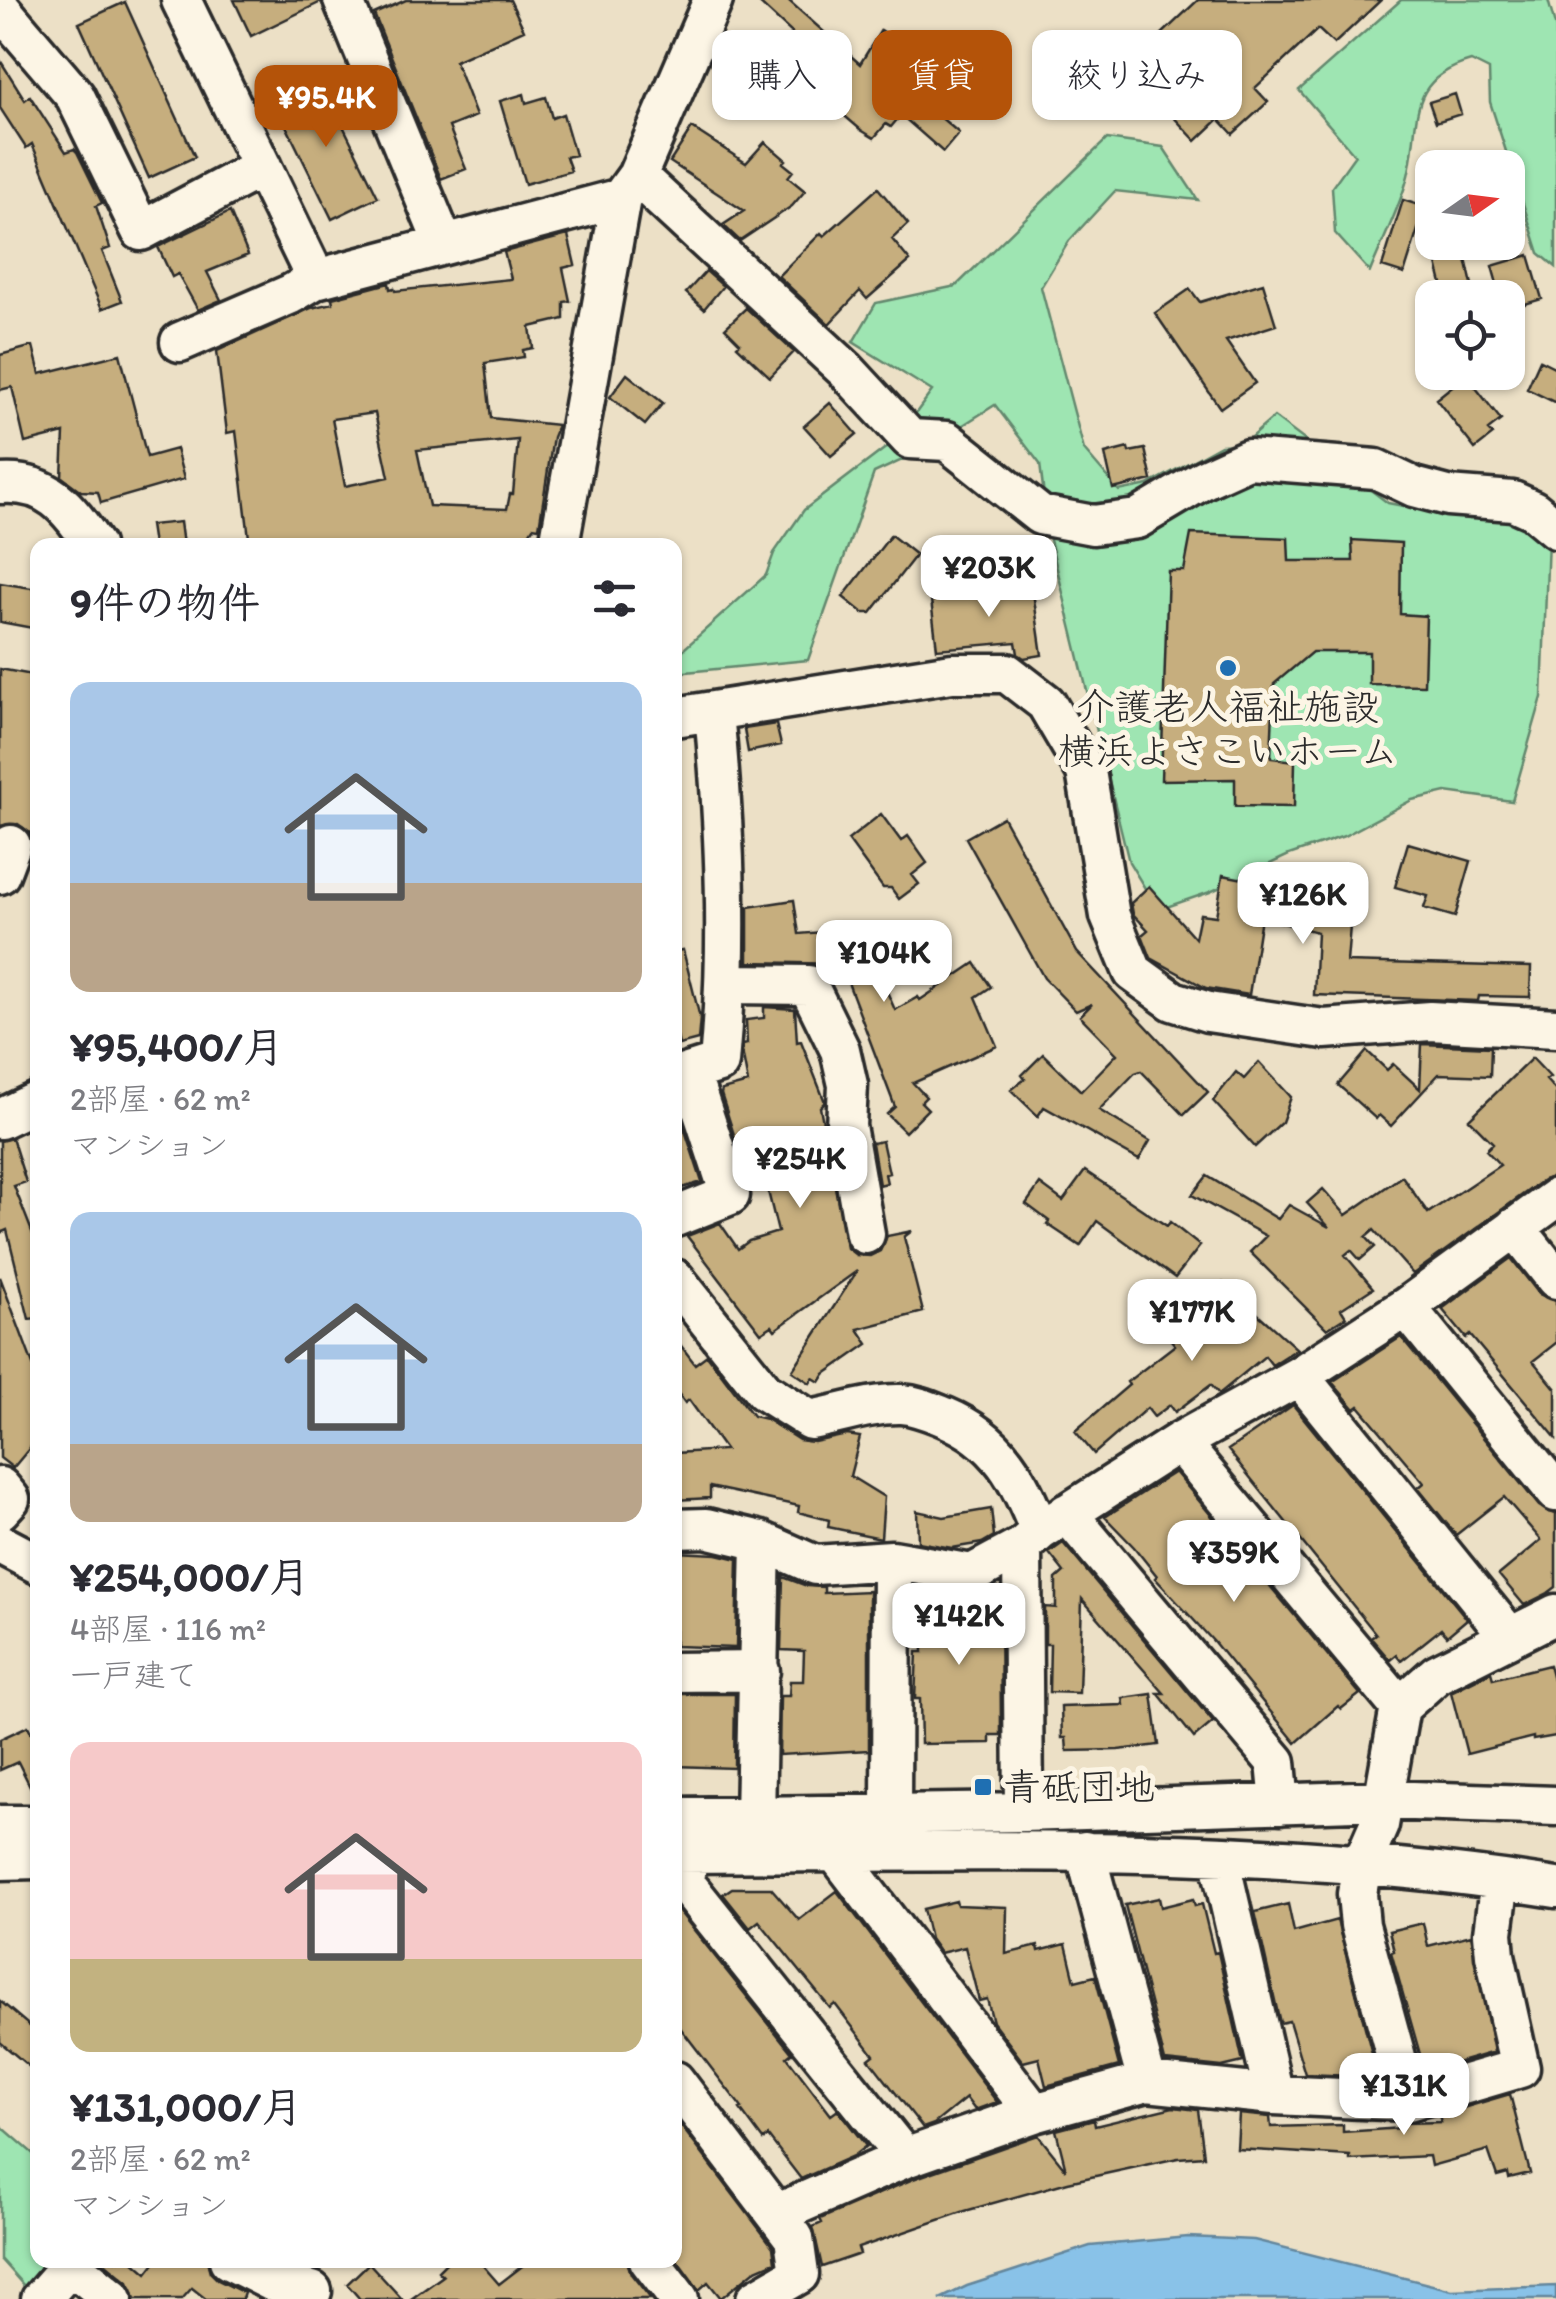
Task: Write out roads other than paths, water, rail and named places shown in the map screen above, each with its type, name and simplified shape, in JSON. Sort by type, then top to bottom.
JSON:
[{"type":"street","points":[[181,0],[316,279]]},
{"type":"street","points":[[343,0],[444,245]]},
{"type":"street","points":[[559,538],[629,187],[713,0]]},
{"type":"street","points":[[0,8],[75,96],[142,232],[262,168]]},
{"type":"street","points":[[180,342],[292,294],[316,279],[444,245],[629,187]]},
{"type":"street","points":[[629,187],[846,370],[910,440],[947,441],[1040,515],[1093,525],[1137,519],[1204,479],[1248,459],[1376,469],[1414,487],[1448,496],[1513,501],[1534,510],[1556,529]]},
{"type":"street","points":[[0,484],[22,483],[41,488],[76,520],[89,538]]},
{"type":"street","points":[[682,716],[952,672],[1007,673],[1046,703],[1086,771],[1110,916],[1133,972],[1174,1001],[1208,1012],[1324,1028],[1430,1021],[1556,1028]]},
{"type":"street","points":[[682,1214],[730,1194],[682,1075],[719,1063],[727,984],[726,845],[714,712]]},
{"type":"street","points":[[727,984],[808,984],[840,1050],[848,1085],[846,1126],[865,1234]]},
{"type":"street","points":[[0,1119],[30,1105]]},
{"type":"street","points":[[682,1529],[706,1528],[761,1540],[815,1564],[892,1560],[972,1574],[1178,1442],[1299,1376],[1406,1308],[1556,1198]]},
{"type":"street","points":[[1515,1228],[1556,1279]]},
{"type":"street","points":[[682,1287],[764,1391],[810,1420],[896,1404],[918,1406],[984,1438],[1002,1456],[1043,1530],[1276,1762],[1280,1804]]},
{"type":"street","points":[[1406,1308],[1556,1492]]},
{"type":"street","points":[[1299,1376],[1510,1636]]},
{"type":"street","points":[[1178,1442],[1400,1707]]},
{"type":"street","points":[[0,1487],[10,1498],[0,1510]]},
{"type":"street","points":[[1024,1812],[1043,1530]]},
{"type":"street","points":[[755,1816],[761,1540]]},
{"type":"street","points":[[0,1544],[30,1560]]},
{"type":"street","points":[[891,1813],[892,1560]]},
{"type":"street","points":[[1408,2101],[1360,1925],[1356,1894],[1362,1864],[1379,1824],[1400,1707],[1436,1674],[1556,1614]]},
{"type":"street","points":[[682,1672],[760,1672]]},
{"type":"street","points":[[682,1817],[1024,1812],[1384,1800],[1556,1806]]},
{"type":"street","points":[[0,1825],[30,1825]]},
{"type":"street","points":[[834,1850],[1034,2113]]},
{"type":"street","points":[[1085,1851],[1147,2082]]},
{"type":"street","points":[[682,1853],[1085,1851],[1362,1864],[1556,1888]]},
{"type":"street","points":[[1219,1858],[1274,2095]]},
{"type":"street","points":[[0,1860],[30,1860]]},
{"type":"street","points":[[682,1860],[685,1883],[905,2158]]},
{"type":"street","points":[[776,2214],[905,2158],[1034,2113],[1147,2082],[1274,2095],[1408,2101],[1520,2068],[1494,1944],[1500,1880]]},
{"type":"street","points":[[682,2090],[794,2238],[799,2274],[756,2299]]},
{"type":"street","points":[[41,2299],[69,2268]]},
{"type":"street","points":[[79,2268],[113,2299]]},
{"type":"street","points":[[258,2268],[298,2279]]},
{"type":"street","points":[[655,2268],[680,2299]]},
{"type":"water","points":[[1188,2237],[1254,2240],[1452,2290],[1556,2286],[1556,2299],[940,2299],[967,2286],[1090,2246]]},
{"type":"place","name":"介護老人福祉施設 横浜よさこいホーム","points":[[1228,668]]},
{"type":"place","name":"青砥団地","points":[[983,1787]]}]
